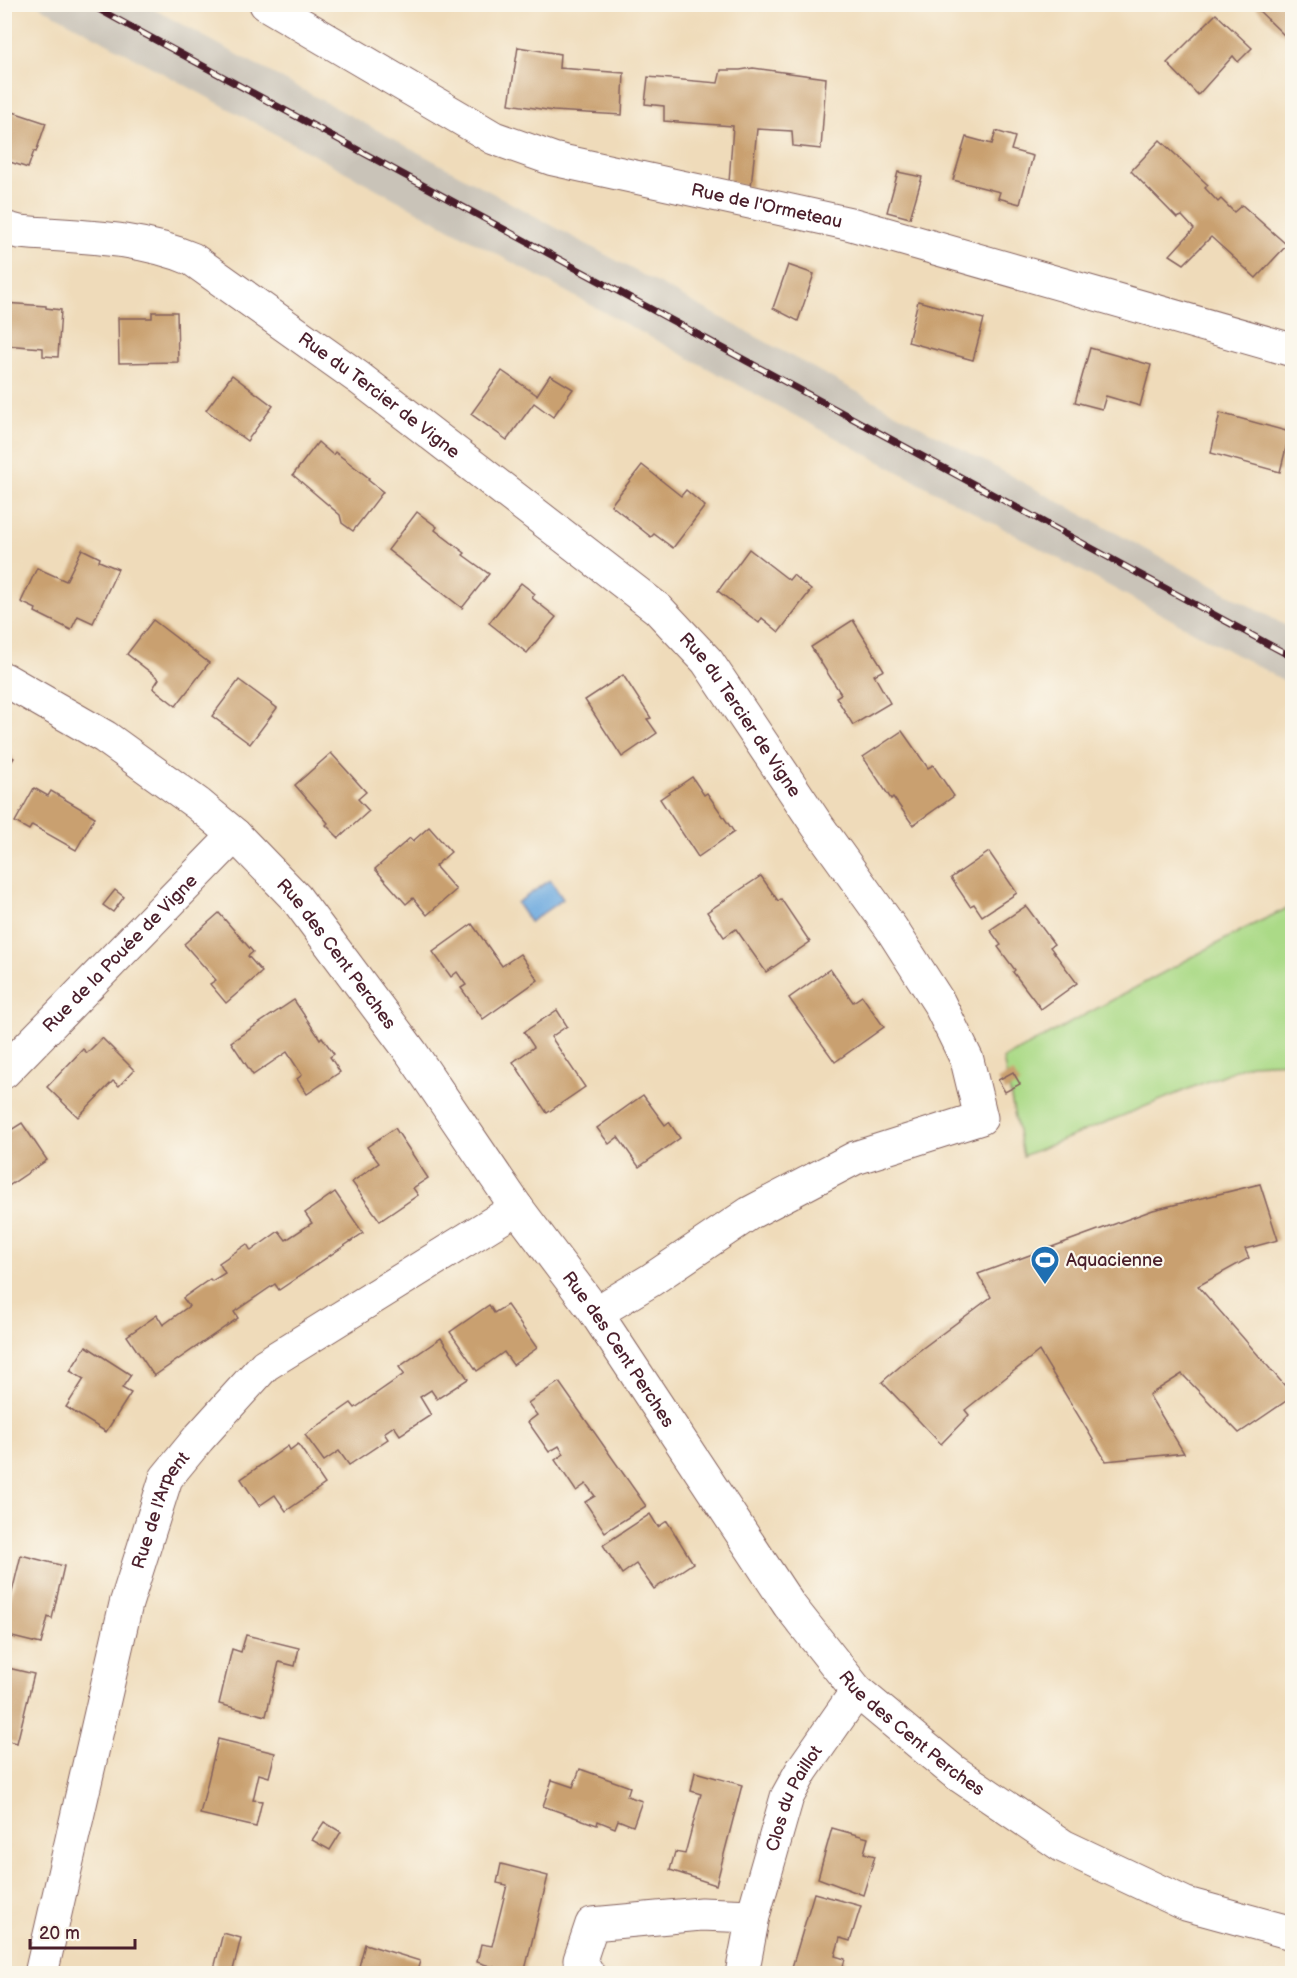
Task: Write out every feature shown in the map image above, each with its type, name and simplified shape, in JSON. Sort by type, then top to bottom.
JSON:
[{"type":"street","name":"Rue de l'Ormeteau","points":[[266,4],[494,138],[553,159],[851,224],[1293,350]]},
{"type":"street","name":"Rue du Tercier de Vigne","points":[[4,228],[19,232],[134,241],[192,260],[359,378],[658,609],[707,661],[891,928],[939,1003],[967,1060],[981,1118],[855,1158],[750,1213],[651,1280],[596,1313]]},
{"type":"street","name":"Rue des Cent Perches","points":[[4,679],[105,737],[198,804],[235,835],[296,898],[411,1052],[517,1208],[596,1313],[789,1605],[857,1691],[953,1771],[1063,1846],[1186,1904],[1293,1933]]},
{"type":"street","name":"Rue de la Pouée de Vigne","points":[[4,1072],[235,835]]},
{"type":"street","name":"Rue de l'Arpent","points":[[41,1974],[126,1604],[166,1478],[265,1365],[517,1208]]},
{"type":"street","name":"Clos du Paillot","points":[[742,1974],[753,1916],[787,1797],[802,1770],[857,1691]]},
{"type":"street","points":[[588,1974],[580,1960],[592,1924],[701,1914],[753,1916]]},
{"type":"shaded area","points":[[37,5],[146,5],[410,148],[1292,629],[1292,685]]},
{"type":"green space","points":[[1292,906],[1292,1062],[1250,1064],[1023,1156],[1003,1059],[1246,928]]},
{"type":"water","points":[[550,880],[563,899],[530,922],[517,903]]},
{"type":"building","points":[[1252,4],[1292,4],[1292,29],[1285,36]]},
{"type":"building","points":[[1216,14],[1252,48],[1238,62],[1233,56],[1198,95],[1167,63]]},
{"type":"building","points":[[518,47],[560,54],[559,68],[624,73],[622,115],[553,111],[509,104]]},
{"type":"building","points":[[753,68],[826,78],[821,149],[793,146],[792,131],[757,129],[751,187],[729,183],[733,126],[664,121],[664,106],[645,104],[648,77],[718,83],[721,70]]},
{"type":"building","points":[[4,109],[46,123],[28,168],[4,160]]},
{"type":"building","points":[[996,131],[1015,137],[1011,150],[1033,156],[1020,204],[998,198],[1000,192],[953,180],[966,137],[992,144]]},
{"type":"building","points":[[1160,140],[1208,185],[1205,188],[1218,202],[1221,199],[1234,212],[1242,205],[1287,245],[1256,278],[1211,237],[1184,264],[1170,255],[1194,229],[1182,216],[1177,218],[1131,171]]},
{"type":"building","points":[[898,172],[922,177],[910,218],[887,212]]},
{"type":"building","points":[[788,265],[814,274],[798,321],[773,308]]},
{"type":"building","points":[[918,301],[984,319],[973,360],[908,342]]},
{"type":"building","points":[[4,303],[46,306],[46,308],[61,310],[58,357],[43,356],[43,348],[4,345]]},
{"type":"building","points":[[152,312],[177,312],[178,362],[119,363],[118,318],[152,318]]},
{"type":"building","points":[[1090,348],[1151,365],[1140,406],[1106,396],[1102,409],[1075,402]]},
{"type":"building","points":[[502,371],[537,395],[550,375],[573,389],[553,417],[534,403],[507,440],[471,414]]},
{"type":"building","points":[[232,375],[273,406],[247,441],[206,410]]},
{"type":"building","points":[[1220,413],[1290,432],[1280,472],[1211,453]]},
{"type":"building","points":[[318,442],[333,455],[335,452],[369,478],[368,480],[383,492],[353,531],[342,523],[340,515],[293,475]]},
{"type":"building","points":[[642,465],[681,496],[686,490],[705,506],[673,548],[654,534],[651,537],[611,505]]},
{"type":"building","points":[[417,512],[437,527],[435,530],[465,553],[463,555],[489,574],[462,608],[388,550]]},
{"type":"building","points":[[82,549],[100,558],[99,561],[118,569],[93,623],[78,616],[71,630],[35,612],[36,609],[21,602],[37,568],[66,581]]},
{"type":"building","points":[[749,549],[789,580],[793,575],[811,590],[779,632],[762,618],[759,623],[718,591]]},
{"type":"building","points":[[521,583],[535,594],[532,598],[556,617],[527,653],[489,623]]},
{"type":"building","points":[[153,620],[209,663],[176,706],[153,688],[159,679],[127,654]]},
{"type":"building","points":[[853,620],[884,670],[874,675],[890,703],[853,725],[836,697],[841,694],[811,647]]},
{"type":"building","points":[[623,675],[651,718],[647,719],[657,733],[622,757],[585,700]]},
{"type":"building","points":[[239,680],[277,708],[250,744],[212,716]]},
{"type":"building","points":[[902,731],[928,768],[933,765],[954,796],[913,825],[893,797],[891,799],[863,757]]},
{"type":"building","points":[[4,752],[14,758],[4,773]]},
{"type":"building","points":[[331,753],[366,792],[358,799],[369,811],[339,838],[295,785]]},
{"type":"building","points":[[692,777],[704,795],[707,793],[734,832],[698,857],[660,799]]},
{"type":"building","points":[[34,788],[48,796],[51,791],[95,817],[76,850],[32,825],[29,830],[15,822]]},
{"type":"building","points":[[429,827],[451,852],[435,866],[456,890],[427,915],[413,898],[406,904],[375,869],[410,838],[413,841]]},
{"type":"building","points":[[989,852],[1017,893],[982,916],[974,904],[970,906],[951,878]]},
{"type":"building","points":[[761,876],[778,901],[781,899],[810,942],[766,972],[736,929],[724,937],[707,912]]},
{"type":"building","points":[[115,890],[124,897],[113,912],[103,905]]},
{"type":"building","points":[[1026,906],[1054,944],[1050,947],[1077,983],[1041,1009],[1013,972],[1015,970],[998,947],[1001,945],[990,930]]},
{"type":"building","points":[[219,913],[253,952],[248,956],[262,972],[226,1003],[210,984],[216,980],[184,944]]},
{"type":"building","points":[[472,924],[502,966],[520,954],[538,980],[483,1019],[461,988],[466,985],[457,972],[451,977],[433,952]]},
{"type":"building","points":[[830,969],[853,1002],[862,996],[884,1027],[835,1062],[789,998]]},
{"type":"building","points":[[294,1000],[320,1039],[322,1037],[334,1054],[330,1057],[340,1072],[307,1094],[297,1079],[302,1075],[287,1052],[253,1075],[231,1042]]},
{"type":"building","points":[[557,1010],[567,1026],[551,1037],[585,1087],[547,1113],[513,1062],[534,1047],[524,1032]]},
{"type":"building","points":[[102,1038],[134,1070],[119,1086],[113,1081],[78,1117],[47,1087],[83,1049],[87,1053]]},
{"type":"building","points":[[1013,1072],[1020,1084],[1005,1092],[998,1080]]},
{"type":"building","points":[[643,1095],[665,1125],[669,1122],[680,1138],[639,1167],[618,1137],[609,1144],[597,1128]]},
{"type":"building","points":[[22,1123],[47,1160],[4,1189],[4,1132]]},
{"type":"building","points":[[395,1128],[428,1178],[413,1188],[418,1195],[380,1221],[352,1182],[379,1163],[367,1147]]},
{"type":"building","points":[[1260,1184],[1278,1240],[1245,1249],[1249,1258],[1198,1286],[1292,1394],[1292,1397],[1239,1433],[1182,1374],[1149,1395],[1184,1453],[1106,1461],[1039,1351],[965,1410],[969,1415],[941,1444],[882,1382],[912,1356],[991,1297],[978,1274],[1153,1210]]},
{"type":"building","points":[[335,1192],[363,1233],[279,1290],[275,1284],[234,1312],[238,1318],[154,1376],[127,1336],[157,1315],[163,1325],[189,1306],[183,1298],[210,1279],[212,1281],[225,1273],[219,1263],[247,1244],[251,1251],[279,1231],[286,1240],[312,1223],[305,1213]]},
{"type":"building","points":[[489,1305],[494,1313],[507,1305],[537,1348],[513,1365],[504,1352],[477,1371],[450,1332]]},
{"type":"building","points":[[441,1338],[468,1379],[437,1399],[431,1390],[420,1397],[431,1415],[400,1435],[394,1426],[384,1433],[388,1439],[349,1465],[339,1451],[324,1461],[305,1435],[351,1403],[355,1408],[404,1374],[399,1367]]},
{"type":"building","points":[[86,1346],[131,1375],[122,1388],[131,1393],[106,1432],[66,1407],[84,1379],[70,1371]]},
{"type":"building","points":[[559,1382],[646,1506],[605,1532],[585,1502],[595,1496],[586,1484],[576,1491],[555,1460],[564,1454],[559,1446],[549,1452],[528,1422],[537,1415],[528,1403]]},
{"type":"building","points":[[298,1444],[325,1484],[286,1511],[275,1495],[259,1506],[241,1479],[288,1446],[290,1450]]},
{"type":"building","points":[[650,1514],[658,1527],[667,1521],[693,1563],[654,1589],[636,1564],[622,1574],[603,1545]]},
{"type":"building","points":[[21,1555],[64,1566],[52,1619],[48,1617],[41,1644],[4,1635],[4,1625]]},
{"type":"building","points":[[246,1635],[299,1648],[295,1666],[279,1662],[266,1716],[219,1704],[232,1649],[241,1652]]},
{"type":"building","points":[[4,1667],[34,1674],[17,1743],[4,1740]]},
{"type":"building","points":[[218,1739],[275,1753],[269,1777],[259,1774],[253,1800],[262,1801],[256,1827],[200,1814]]},
{"type":"building","points":[[580,1769],[630,1787],[627,1796],[642,1801],[633,1826],[618,1820],[615,1828],[598,1821],[597,1825],[543,1806],[552,1780],[573,1787]]},
{"type":"building","points":[[695,1772],[742,1785],[716,1885],[670,1870],[675,1852],[685,1854],[701,1794],[691,1791]]},
{"type":"building","points":[[324,1822],[341,1832],[330,1850],[312,1840]]},
{"type":"building","points":[[832,1828],[868,1838],[864,1853],[875,1856],[863,1895],[818,1878]]},
{"type":"building","points":[[501,1864],[548,1876],[524,1974],[515,1974],[477,1962],[481,1944],[492,1946],[507,1885],[497,1883]]},
{"type":"building","points":[[814,1893],[861,1906],[850,1941],[840,1938],[835,1956],[845,1959],[841,1974],[790,1974]]},
{"type":"building","points":[[223,1933],[241,1938],[232,1974],[214,1969]]},
{"type":"building","points":[[365,1944],[420,1961],[416,1974],[357,1974]]},
{"type":"railway","points":[[89,4],[1292,657]]},
{"type":"place","name":"Aquacienne","points":[[1045,1286]]}]
